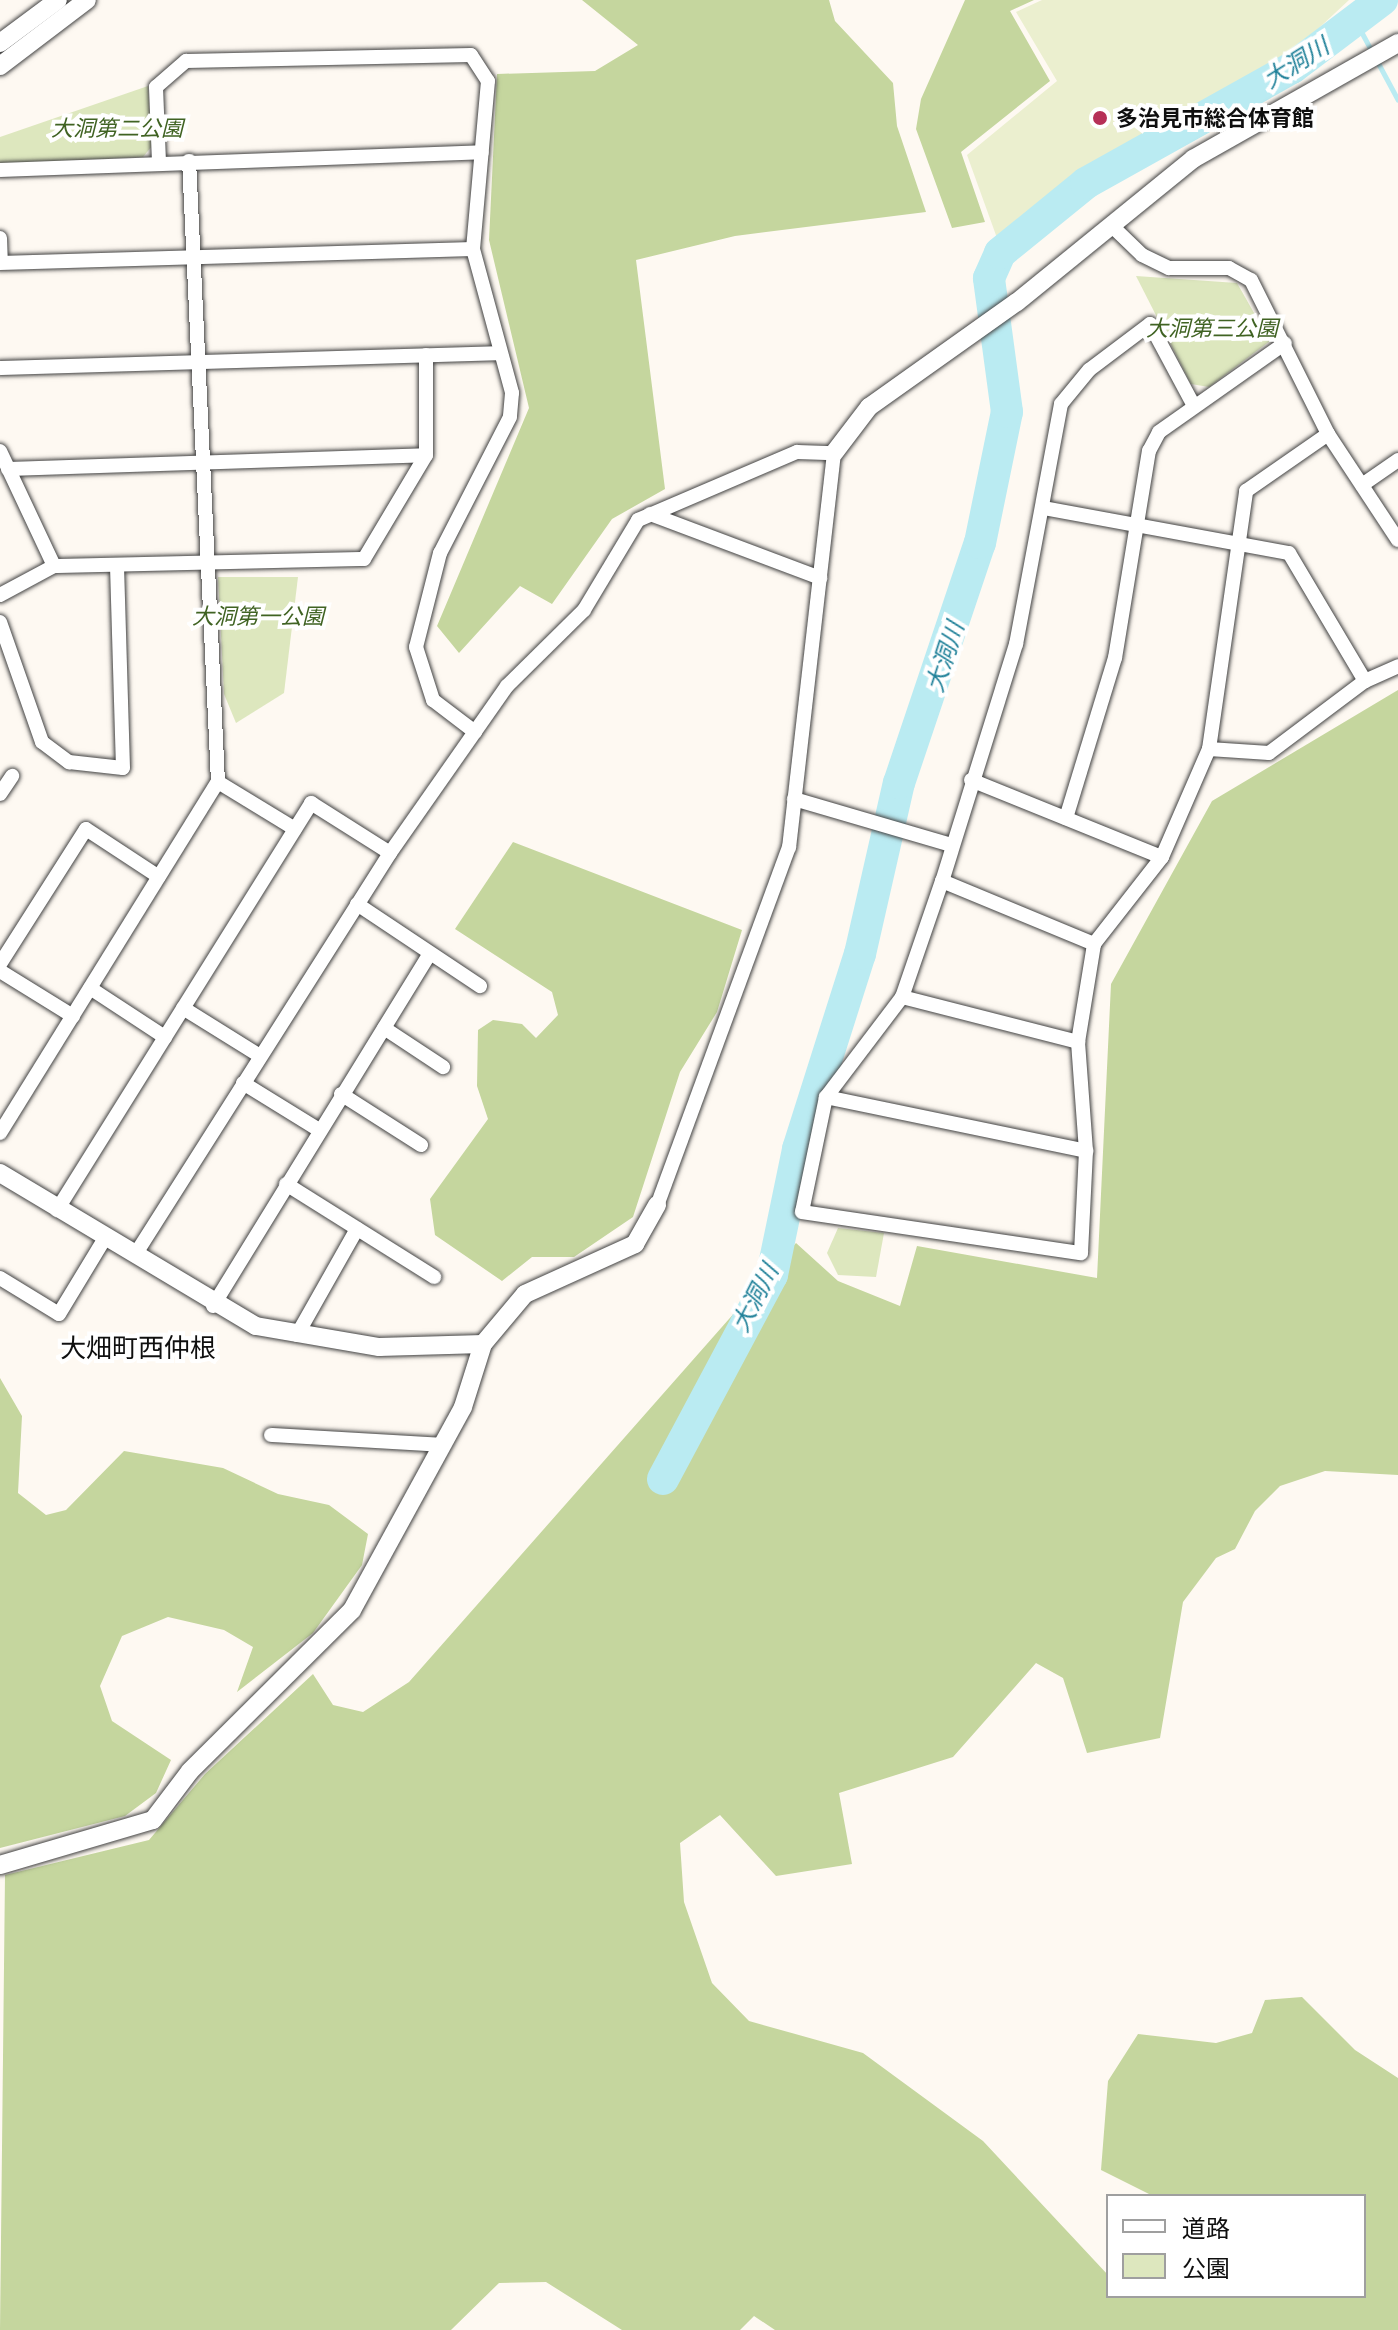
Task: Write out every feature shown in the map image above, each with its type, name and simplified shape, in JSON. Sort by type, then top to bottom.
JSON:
[{"type":"street","points":[[0,43],[58,0]]},
{"type":"street","points":[[0,66],[87,0]]},
{"type":"street","points":[[0,1865],[153,1820],[190,1771],[352,1610],[463,1407],[483,1344],[525,1294],[635,1244],[657,1205],[789,847],[834,453],[869,407],[1017,302],[1193,159],[1398,43]]},
{"type":"street","points":[[159,162],[156,87],[186,61],[471,55],[488,81],[473,249],[498,353],[512,393],[510,417],[440,553],[416,647],[433,700],[475,732]]},
{"type":"street","points":[[0,170],[482,152]]},
{"type":"street","points":[[0,1133],[218,782],[189,161]]},
{"type":"street","points":[[1113,227],[1142,255],[1169,268],[1229,268],[1251,280],[1328,434],[1398,540]]},
{"type":"street","points":[[0,238],[1,262],[473,249]]},
{"type":"street","points":[[1194,406],[1150,324],[1089,370],[1061,404],[1016,644],[971,780],[942,881],[902,997],[826,1097],[802,1212],[851,1224],[1081,1253],[1086,1151],[1078,1042],[1094,944],[1162,857],[1209,749],[1246,491],[1328,434]]},
{"type":"street","points":[[1066,818],[1115,658],[1149,451],[1159,432],[1285,343]]},
{"type":"street","points":[[0,368],[498,353]]},
{"type":"street","points":[[0,595],[54,566],[207,565],[364,559],[426,455],[426,355]]},
{"type":"street","points":[[0,451],[54,566]]},
{"type":"street","points":[[135,1255],[390,853],[532,657],[584,610],[638,520],[797,452],[834,453]]},
{"type":"street","points":[[8,469],[426,455]]},
{"type":"street","points":[[1362,485],[1398,460]]},
{"type":"street","points":[[1043,508],[1289,553],[1365,681]]},
{"type":"street","points":[[650,514],[820,578]]},
{"type":"street","points":[[0,622],[42,742],[69,762],[123,768],[117,566]]},
{"type":"street","points":[[1209,749],[1269,753],[1365,681],[1398,666]]},
{"type":"street","points":[[0,794],[12,776]]},
{"type":"street","points":[[971,780],[1162,857]]},
{"type":"street","points":[[218,782],[295,829]]},
{"type":"street","points":[[794,799],[951,845]]},
{"type":"street","points":[[57,1210],[311,803],[390,853]]},
{"type":"street","points":[[73,1016],[1,963],[86,829],[159,877]]},
{"type":"street","points":[[942,881],[1094,944]]},
{"type":"street","points":[[357,904],[480,986]]},
{"type":"street","points":[[213,1306],[430,953]]},
{"type":"street","points":[[90,988],[165,1037]]},
{"type":"street","points":[[902,997],[1078,1042]]},
{"type":"street","points":[[183,1008],[260,1056]]},
{"type":"street","points":[[384,1028],[443,1067]]},
{"type":"street","points":[[243,1083],[319,1130]]},
{"type":"street","points":[[341,1094],[421,1145]]},
{"type":"street","points":[[826,1097],[1086,1151]]},
{"type":"street","points":[[0,1173],[213,1306],[297,1335],[379,1347],[483,1344]]},
{"type":"street","points":[[286,1184],[434,1277]]},
{"type":"street","points":[[297,1335],[357,1229]]},
{"type":"street","points":[[0,1278],[59,1314],[105,1238]]},
{"type":"street","points":[[271,1435],[442,1445]]},
{"type":"green space","points":[[582,0],[829,0],[835,21],[893,83],[897,126],[926,212],[735,236],[636,260],[665,489],[612,519],[552,604],[520,586],[459,653],[437,626],[529,408],[489,240],[497,74],[595,71],[638,45]]},
{"type":"green space","points":[[965,0],[1034,0],[1010,11],[1050,81],[961,152],[985,222],[952,228],[916,129],[921,99]]},
{"type":"green space","name":"多治見市総合体育館","points":[[1042,0],[1349,0],[1276,68],[1088,175],[997,238],[967,155],[1057,81],[1016,12]]},
{"type":"green space","name":"大洞第二公園","points":[[148,86],[152,146],[143,157],[0,164],[0,137]]},
{"type":"green space","name":"大洞第三公園","points":[[1136,276],[1237,283],[1270,341],[1209,387],[1191,384]]},
{"type":"green space","name":"大洞第一公園","points":[[218,577],[298,577],[284,693],[236,723],[224,694]]},
{"type":"green space","points":[[1398,690],[1398,1475],[1325,1471],[1280,1486],[1255,1511],[1235,1549],[1216,1558],[1183,1602],[1160,1738],[1087,1753],[1063,1678],[1036,1663],[953,1757],[839,1793],[852,1864],[776,1876],[720,1815],[680,1843],[684,1902],[712,1983],[749,2021],[863,2053],[983,2141],[1106,2273],[1106,2298],[1366,2298],[1366,2194],[1149,2194],[1101,2170],[1108,2081],[1138,2034],[1216,2043],[1252,2033],[1265,2000],[1302,1997],[1355,2050],[1398,2078],[1398,2330],[775,2330],[754,2316],[740,2330],[622,2330],[546,2282],[499,2283],[451,2330],[0,2330],[5,1875],[149,1840],[205,1774],[313,1674],[333,1705],[363,1712],[409,1682],[796,1243],[838,1281],[900,1306],[917,1246],[1097,1278],[1111,984],[1212,801]]},
{"type":"green space","points":[[513,842],[742,930],[717,1012],[680,1072],[633,1217],[574,1257],[532,1257],[502,1281],[435,1235],[430,1199],[488,1119],[477,1086],[478,1030],[493,1020],[522,1024],[536,1038],[558,1015],[552,992],[455,929]]},
{"type":"green space","points":[[838,1228],[884,1233],[876,1277],[838,1275],[827,1253]]},
{"type":"green space","points":[[0,1378],[22,1416],[18,1493],[46,1515],[66,1510],[124,1451],[223,1468],[278,1494],[329,1505],[368,1534],[362,1565],[313,1633],[237,1692],[253,1647],[224,1630],[168,1617],[122,1636],[100,1686],[112,1721],[171,1760],[156,1793],[125,1816],[0,1848]]},
{"type":"waterway","name":"大洞川","points":[[663,1479],[772,1275],[798,1149],[860,954],[899,783],[980,543],[1007,412],[989,278],[1000,253],[1086,183],[1292,68],[1382,0]]},
{"type":"waterway","points":[[1357,24],[1398,100]]},
{"type":"place","name":"多治見市総合体育館","points":[[1100,118]]},
{"type":"district","name":"大畑町西仲根","points":[[138,1348]]}]
